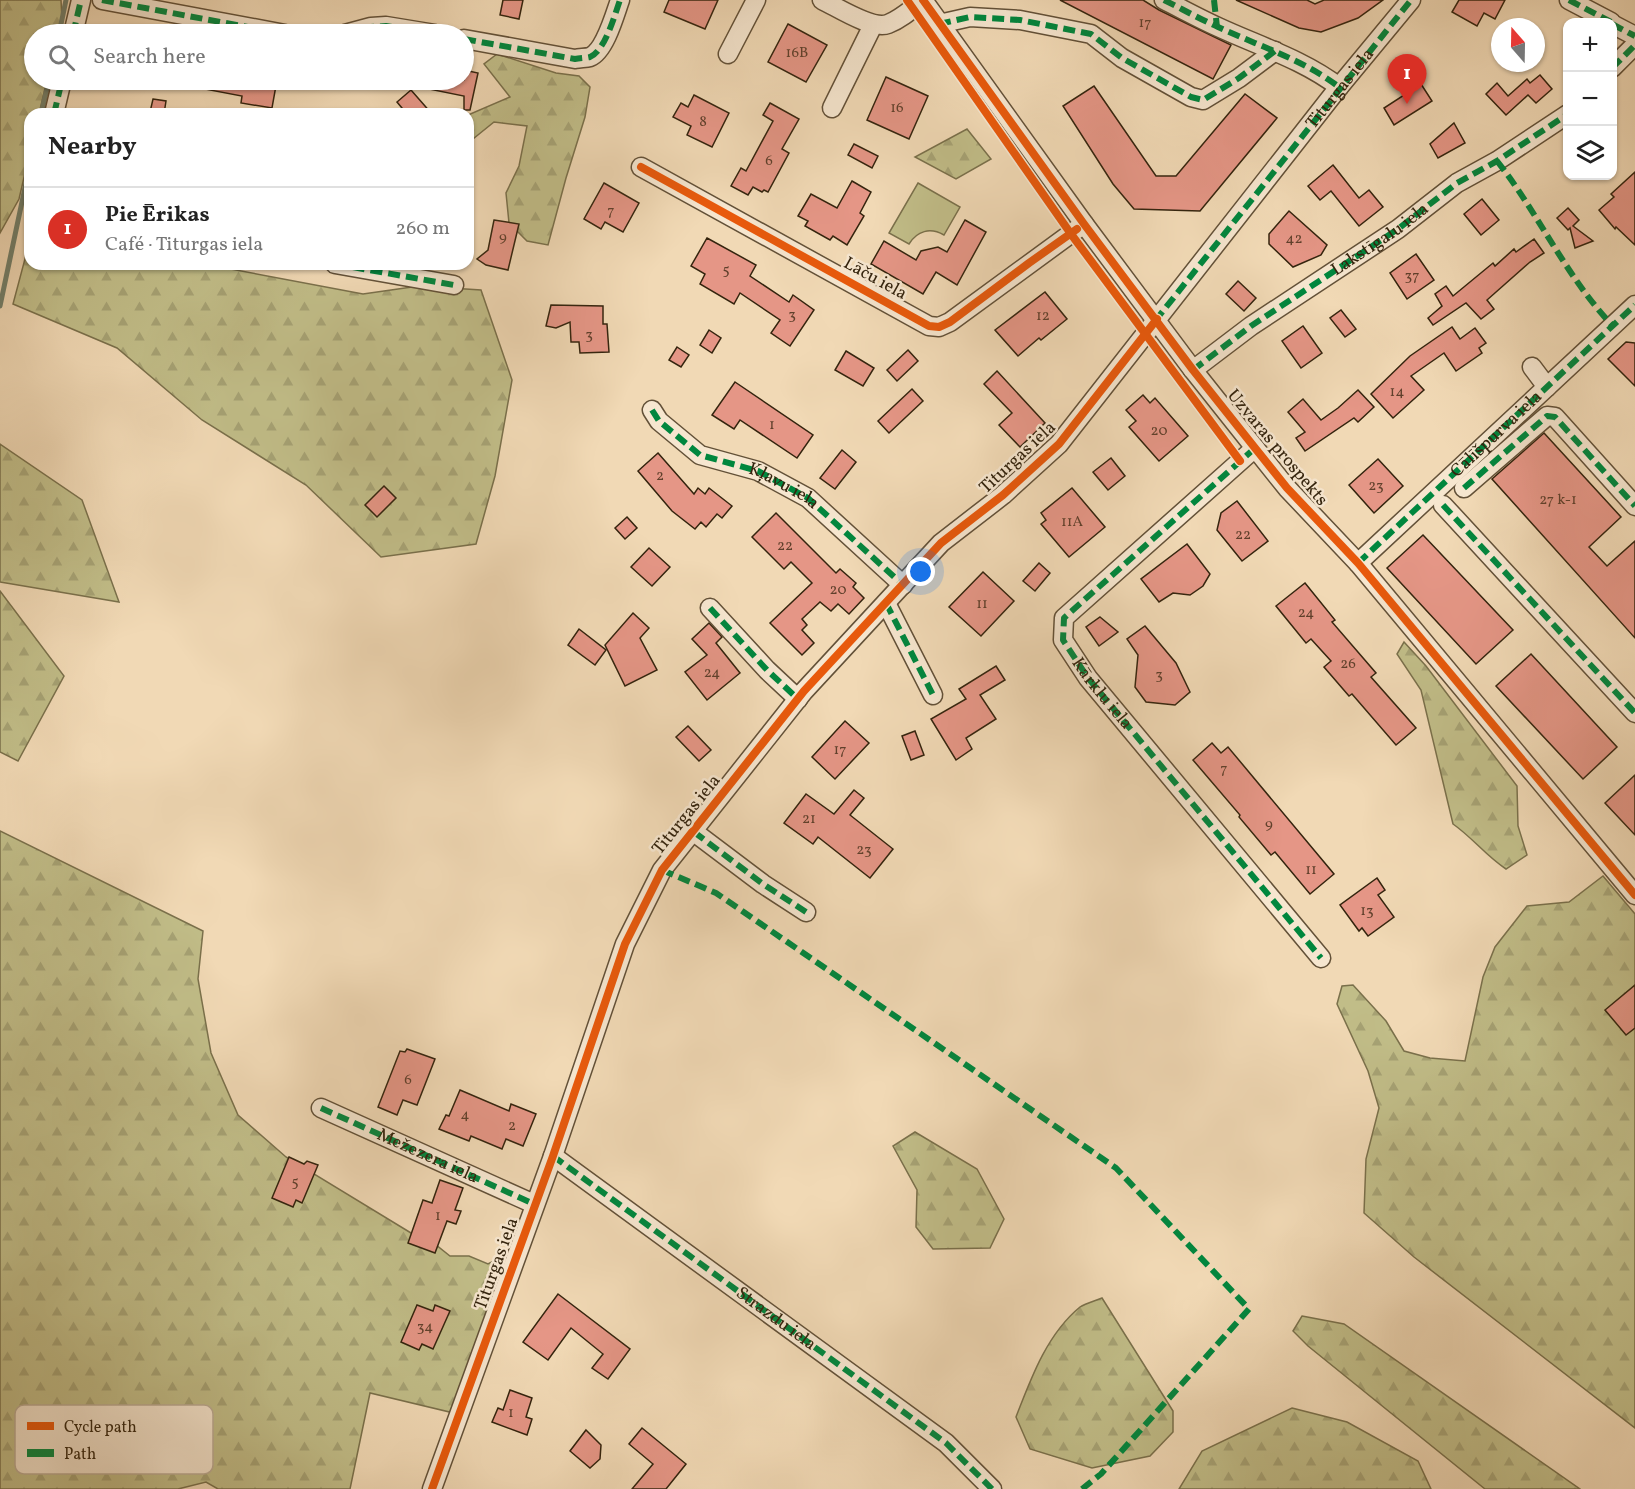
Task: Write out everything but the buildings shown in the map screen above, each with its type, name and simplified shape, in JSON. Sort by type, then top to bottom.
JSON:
[{"type":"street","points":[[75,24],[81,0]]},
{"type":"street","points":[[102,0],[231,24]]},
{"type":"street","points":[[728,54],[756,0]]},
{"type":"street","points":[[822,0],[873,25],[886,25],[905,15],[923,0]]},
{"type":"street","name":"Uzvaras prospekts","points":[[923,0],[1084,224],[1193,370],[1255,448],[1287,488],[1358,562],[1635,895]]},
{"type":"street","points":[[1164,0],[1217,27],[1275,51],[1339,87]]},
{"type":"street","name":"Titurgas iela","points":[[437,1487],[625,944],[662,870],[798,699],[941,543],[1003,495],[1059,444],[1339,87],[1411,0]]},
{"type":"street","points":[[1569,0],[1603,18]]},
{"type":"street","points":[[474,41],[575,59],[590,57],[598,51],[604,41],[618,6]]},
{"type":"street","points":[[939,24],[970,17],[1020,20],[1091,34],[1122,58],[1191,97],[1203,100],[1239,78],[1275,51]]},
{"type":"street","points":[[832,108],[873,25]]},
{"type":"street","points":[[1617,26],[1635,36]]},
{"type":"street","points":[[1617,63],[1635,45]]},
{"type":"street","points":[[55,108],[60,90]]},
{"type":"street","name":"Lakstīgalu iela","points":[[1193,370],[1251,326],[1398,230],[1456,183],[1497,161],[1563,117]]},
{"type":"street","name":"Lāču iela","points":[[641,167],[929,326],[939,327],[950,322],[1084,224]]},
{"type":"street","points":[[369,270],[454,285]]},
{"type":"street","name":"Cālīšpurva iela","points":[[1358,562],[1635,305]]},
{"type":"street","points":[[1532,367],[1547,387]]},
{"type":"street","name":"Kļavu iela","points":[[652,410],[659,421],[700,455],[758,471],[808,498],[903,585]]},
{"type":"street","points":[[1464,488],[1547,416],[1555,417],[1635,506]]},
{"type":"street","name":"Kārklu iela","points":[[1255,448],[1064,618],[1063,640],[1088,678],[1321,957]]},
{"type":"street","points":[[1443,505],[1635,713]]},
{"type":"street","points":[[886,603],[933,695]]},
{"type":"street","points":[[710,608],[766,670],[798,699]]},
{"type":"street","points":[[694,832],[763,884],[806,912]]},
{"type":"street","name":"Mežezera iela","points":[[321,1108],[534,1204]]},
{"type":"street","name":"Strazdu iela","points":[[553,1156],[946,1443],[992,1489]]},
{"type":"green space","points":[[0,0],[61,0],[61,24],[24,24],[24,90],[45,90],[40,108],[24,108],[24,178],[19,199],[0,233]]},
{"type":"green space","points":[[497,54],[556,73],[579,76],[590,87],[585,117],[548,245],[527,241],[509,223],[506,193],[519,166],[527,126],[494,122],[474,138],[474,112],[510,97],[484,64]]},
{"type":"green space","points":[[967,129],[991,159],[956,179],[915,157]]},
{"type":"green space","points":[[918,183],[960,207],[944,235],[934,231],[920,233],[909,244],[889,233]]},
{"type":"green space","points":[[24,263],[24,270],[236,270],[363,294],[419,286],[481,290],[512,380],[495,476],[476,544],[381,557],[306,485],[202,420],[117,348],[13,304]]},
{"type":"green space","points":[[0,444],[82,500],[119,602],[0,582]]},
{"type":"green space","points":[[0,591],[64,676],[18,761],[0,752]]},
{"type":"green space","points":[[1404,642],[1426,666],[1517,786],[1518,826],[1527,855],[1506,869],[1453,824],[1421,690],[1397,654]]},
{"type":"green space","points":[[0,831],[203,931],[198,979],[211,1053],[238,1115],[286,1157],[411,1233],[431,1241],[450,1256],[469,1256],[488,1264],[520,1247],[458,1414],[370,1393],[350,1489],[218,1489],[206,1482],[178,1489],[0,1489]]},
{"type":"green space","points":[[1603,876],[1635,914],[1635,1428],[1414,1257],[1364,1213],[1366,1159],[1379,1108],[1368,1071],[1337,1004],[1342,986],[1353,985],[1386,1021],[1404,1051],[1430,1058],[1465,1061],[1483,977],[1495,947],[1527,906],[1569,902]]},
{"type":"green space","points":[[915,1132],[977,1169],[1004,1219],[990,1248],[933,1249],[916,1227],[917,1190],[893,1146]]},
{"type":"green space","points":[[1102,1298],[1173,1411],[1173,1432],[1150,1456],[1092,1468],[1030,1449],[1016,1417],[1041,1357],[1058,1330],[1080,1307]]},
{"type":"green space","points":[[1302,1316],[1344,1324],[1580,1489],[1485,1489],[1308,1346],[1293,1331]]},
{"type":"green space","points":[[1292,1408],[1347,1422],[1418,1461],[1431,1489],[1179,1489],[1202,1451]]},
{"type":"waterway","points":[[61,24],[66,0]]},
{"type":"waterway","points":[[42,108],[47,90]]},
{"type":"waterway","points":[[0,306],[24,192]]},
{"type":"marked path","points":[[75,24],[81,0]]},
{"type":"marked path","points":[[102,0],[231,24]]},
{"type":"marked path","points":[[474,41],[575,59],[590,57],[605,40],[620,0]]},
{"type":"marked path","points":[[1164,0],[1211,24],[1296,61],[1339,87]]},
{"type":"marked path","points":[[1214,0],[1217,27]]},
{"type":"marked path","points":[[1155,321],[1411,0]]},
{"type":"marked path","points":[[1569,0],[1603,18]]},
{"type":"marked path","points":[[939,24],[970,17],[1020,20],[1091,34],[1122,58],[1191,97],[1203,100],[1239,78],[1275,51]]},
{"type":"marked path","points":[[1617,27],[1635,36]]},
{"type":"marked path","points":[[1617,63],[1635,45]]},
{"type":"marked path","points":[[55,108],[60,90]]},
{"type":"marked path","points":[[1193,370],[1251,326],[1398,229],[1457,183],[1497,161],[1563,117]]},
{"type":"marked path","points":[[1497,161],[1581,287],[1613,326]]},
{"type":"marked path","points":[[369,270],[454,285]]},
{"type":"marked path","points":[[1358,563],[1635,305]]},
{"type":"marked path","points":[[652,410],[659,421],[700,455],[758,471],[808,498],[903,585]]},
{"type":"marked path","points":[[1464,488],[1547,416],[1555,417],[1635,506]]},
{"type":"marked path","points":[[1255,448],[1064,618],[1063,640],[1088,678],[1321,958]]},
{"type":"marked path","points":[[1443,505],[1635,713]]},
{"type":"marked path","points":[[886,603],[933,695]]},
{"type":"marked path","points":[[710,608],[767,670],[798,699]]},
{"type":"marked path","points":[[694,832],[763,884],[806,912]]},
{"type":"marked path","points":[[662,870],[716,893],[1116,1168],[1249,1309],[1101,1474],[1082,1489]]},
{"type":"marked path","points":[[321,1108],[534,1204]]},
{"type":"marked path","points":[[553,1156],[946,1443],[992,1489]]},
{"type":"cycle path","points":[[907,0],[1071,234],[1240,461]]},
{"type":"cycle path","points":[[923,0],[1084,224],[1193,370],[1255,448],[1287,488],[1358,563],[1635,895]]},
{"type":"cycle path","points":[[641,167],[929,326],[939,327],[950,322],[1077,229]]},
{"type":"cycle path","points":[[432,1489],[553,1156],[625,944],[662,870],[804,691],[941,543],[1003,495],[1059,444],[1157,319]]},
{"type":"place","name":"Pie Ērikas","points":[[1407,104]]}]
